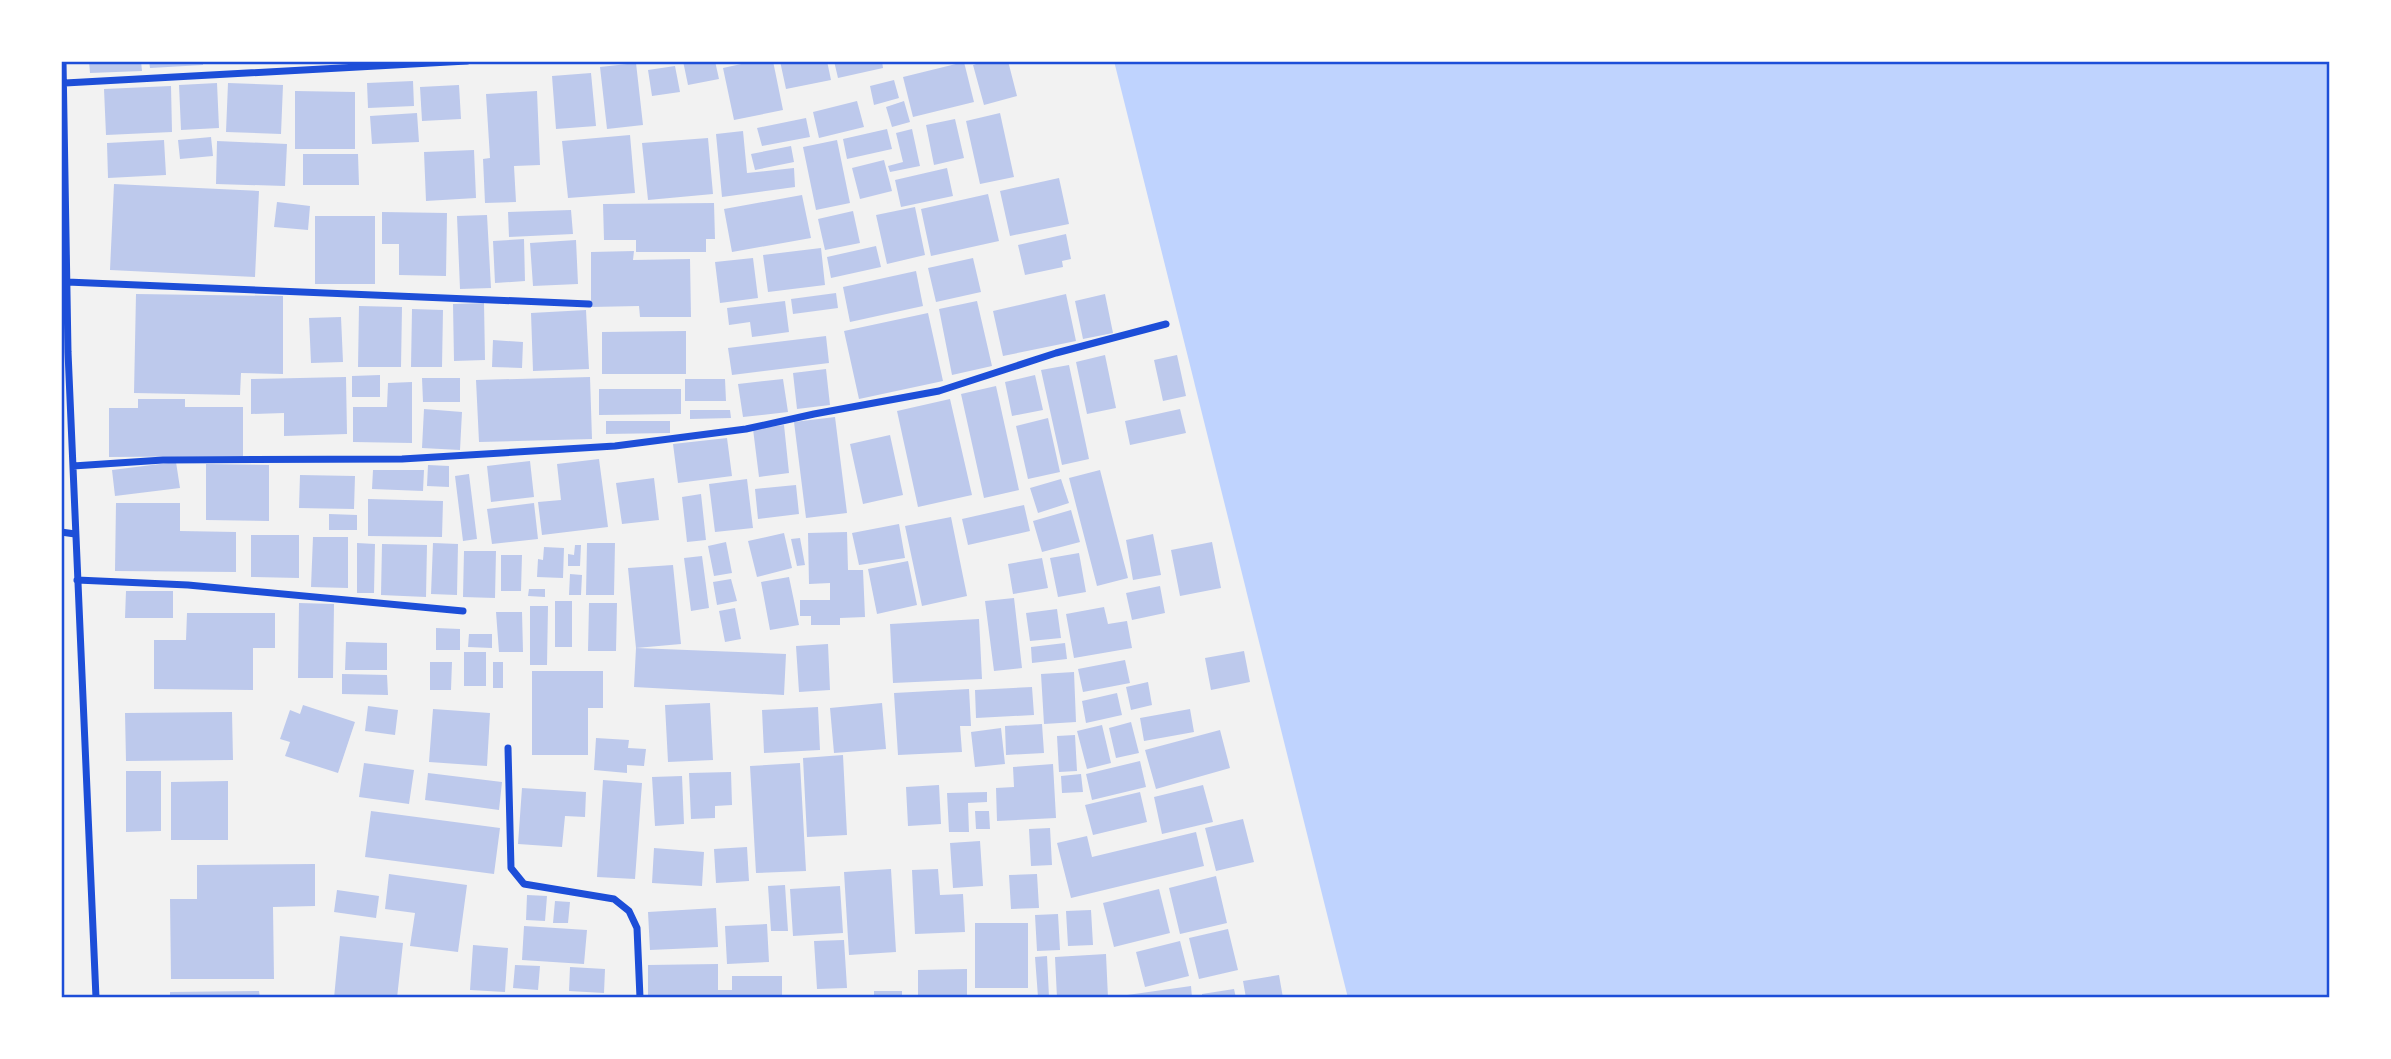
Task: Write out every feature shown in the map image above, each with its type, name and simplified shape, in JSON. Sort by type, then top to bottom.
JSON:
[{"type":"street","points":[[64,61],[67,282],[65,352],[96,998]]},
{"type":"street","points":[[65,83],[467,61]]},
{"type":"street","points":[[67,282],[589,304]]},
{"type":"street","points":[[72,466],[163,460],[402,459],[615,446],[733,431],[939,391],[1056,353],[1166,324]]},
{"type":"street","points":[[61,532],[75,534]]},
{"type":"street","points":[[77,580],[188,586],[463,611]]},
{"type":"street","points":[[508,748],[511,868],[524,884],[614,899],[629,911],[637,928],[640,998]]},
{"type":"water","points":[[1114,61],[2330,61],[2330,998],[1348,998]]},
{"type":"building","points":[[89,61],[141,61],[142,71],[90,73]]},
{"type":"building","points":[[149,61],[203,61],[203,65],[150,68]]},
{"type":"building","points":[[683,61],[715,61],[719,79],[688,85]]},
{"type":"building","points":[[755,61],[773,61],[783,110],[734,120],[723,68]]},
{"type":"building","points":[[780,61],[827,61],[831,80],[786,89]]},
{"type":"building","points":[[834,61],[882,61],[883,68],[838,78]]},
{"type":"building","points":[[986,61],[1008,61],[1017,96],[984,105],[973,65]]},
{"type":"building","points":[[964,62],[974,102],[913,117],[903,77]]},
{"type":"building","points":[[636,63],[643,125],[607,129],[600,67]]},
{"type":"building","points":[[675,66],[680,92],[652,96],[648,70]]},
{"type":"building","points":[[591,73],[596,126],[556,129],[552,76]]},
{"type":"building","points":[[894,80],[899,98],[874,105],[870,86]]},
{"type":"building","points":[[413,81],[414,106],[368,108],[367,83]]},
{"type":"building","points":[[217,83],[219,128],[181,130],[179,85]]},
{"type":"building","points":[[228,83],[283,85],[281,134],[226,132]]},
{"type":"building","points":[[459,85],[461,119],[422,121],[420,87]]},
{"type":"building","points":[[171,86],[172,132],[106,135],[104,89]]},
{"type":"building","points":[[295,91],[355,92],[355,149],[295,149]]},
{"type":"building","points":[[537,91],[540,165],[514,166],[516,202],[485,203],[483,159],[490,158],[486,94]]},
{"type":"building","points":[[857,101],[864,127],[819,138],[813,112]]},
{"type":"building","points":[[904,101],[910,122],[892,127],[886,107]]},
{"type":"building","points":[[417,113],[419,142],[372,144],[370,116]]},
{"type":"building","points":[[1000,113],[1014,177],[980,184],[966,121]]},
{"type":"building","points":[[806,118],[810,137],[762,146],[757,128]]},
{"type":"building","points":[[955,119],[964,158],[934,165],[926,125]]},
{"type":"building","points":[[887,129],[892,149],[847,159],[843,139]]},
{"type":"building","points":[[912,129],[920,166],[890,172],[888,166],[903,162],[896,133]]},
{"type":"building","points":[[743,131],[747,173],[794,168],[795,187],[722,197],[716,134]]},
{"type":"building","points":[[630,135],[635,193],[568,198],[562,141]]},
{"type":"building","points":[[211,137],[213,156],[180,159],[178,140]]},
{"type":"building","points":[[708,138],[713,194],[648,200],[642,143]]},
{"type":"building","points":[[164,140],[166,175],[108,178],[107,143]]},
{"type":"building","points":[[837,140],[850,203],[816,210],[803,147]]},
{"type":"building","points":[[217,141],[287,144],[285,186],[216,184]]},
{"type":"building","points":[[791,146],[794,162],[755,170],[751,154]]},
{"type":"building","points":[[474,150],[476,198],[426,201],[424,152]]},
{"type":"building","points":[[303,154],[358,154],[359,185],[303,185]]},
{"type":"building","points":[[884,160],[892,191],[860,199],[852,168]]},
{"type":"building","points":[[947,168],[953,196],[901,207],[895,180]]},
{"type":"building","points":[[1059,178],[1069,224],[1010,236],[1000,191]]},
{"type":"building","points":[[114,184],[259,191],[255,277],[110,270]]},
{"type":"building","points":[[988,194],[999,241],[931,256],[921,209]]},
{"type":"building","points":[[802,195],[811,238],[732,252],[724,209]]},
{"type":"building","points":[[277,202],[310,206],[308,230],[274,227]]},
{"type":"building","points":[[714,203],[715,239],[706,239],[706,252],[636,252],[636,240],[604,240],[603,204]]},
{"type":"building","points":[[915,207],[925,255],[887,264],[876,215]]},
{"type":"building","points":[[571,210],[573,234],[509,237],[508,212]]},
{"type":"building","points":[[853,211],[860,243],[825,250],[818,219]]},
{"type":"building","points":[[382,212],[447,213],[446,276],[399,275],[399,244],[382,244]]},
{"type":"building","points":[[487,215],[491,288],[460,289],[457,216]]},
{"type":"building","points":[[315,216],[375,216],[375,284],[315,284]]},
{"type":"building","points":[[1066,234],[1071,259],[1062,261],[1063,267],[1025,275],[1018,245]]},
{"type":"building","points":[[524,239],[525,281],[495,283],[493,241]]},
{"type":"building","points":[[576,240],[578,284],[533,286],[530,243]]},
{"type":"building","points":[[876,246],[881,267],[831,278],[827,257]]},
{"type":"building","points":[[821,248],[825,285],[768,292],[763,255]]},
{"type":"building","points":[[634,251],[633,260],[690,259],[691,317],[640,317],[639,306],[591,307],[591,252]]},
{"type":"building","points":[[753,258],[758,298],[720,303],[715,262]]},
{"type":"building","points":[[973,258],[981,292],[936,302],[928,268]]},
{"type":"building","points":[[916,271],[923,306],[850,322],[843,287]]},
{"type":"building","points":[[836,293],[838,308],[793,314],[791,299]]},
{"type":"building","points":[[136,294],[283,296],[283,374],[241,373],[240,395],[134,393]]},
{"type":"building","points":[[1066,294],[1076,341],[1003,356],[993,311]]},
{"type":"building","points":[[1105,294],[1113,333],[1083,339],[1075,301]]},
{"type":"building","points":[[785,301],[789,332],[752,337],[750,322],[729,325],[727,308]]},
{"type":"building","points":[[977,301],[992,366],[952,375],[939,309]]},
{"type":"building","points":[[484,303],[485,360],[454,361],[453,304]]},
{"type":"building","points":[[359,306],[402,307],[401,367],[358,367]]},
{"type":"building","points":[[412,309],[443,310],[442,367],[411,367]]},
{"type":"building","points":[[586,310],[589,369],[533,371],[531,313]]},
{"type":"building","points":[[928,313],[943,381],[859,399],[844,331]]},
{"type":"building","points":[[341,317],[343,362],[311,363],[309,318]]},
{"type":"building","points":[[686,331],[686,374],[602,374],[602,332]]},
{"type":"building","points":[[826,336],[829,363],[732,375],[728,348]]},
{"type":"building","points":[[493,340],[523,342],[522,368],[492,367]]},
{"type":"building","points":[[1105,355],[1116,408],[1087,414],[1076,362]]},
{"type":"building","points":[[1177,355],[1186,396],[1163,401],[1154,360]]},
{"type":"building","points":[[1069,365],[1089,459],[1062,465],[1041,370]]},
{"type":"building","points":[[826,369],[830,405],[797,409],[793,373]]},
{"type":"building","points":[[380,375],[380,397],[352,397],[352,376]]},
{"type":"building","points":[[1035,375],[1043,410],[1012,416],[1005,382]]},
{"type":"building","points":[[346,377],[347,434],[284,436],[284,413],[251,414],[251,379]]},
{"type":"building","points":[[590,377],[592,439],[479,442],[476,380]]},
{"type":"building","points":[[422,378],[460,378],[460,402],[423,402]]},
{"type":"building","points":[[685,379],[725,379],[726,401],[685,401]]},
{"type":"building","points":[[783,379],[788,412],[743,417],[738,384]]},
{"type":"building","points":[[412,382],[412,443],[353,442],[353,407],[387,407],[388,383]]},
{"type":"building","points":[[996,386],[1019,490],[984,498],[961,394]]},
{"type":"building","points":[[599,389],[681,389],[681,414],[599,415]]},
{"type":"building","points":[[138,399],[185,399],[185,407],[243,407],[243,456],[109,457],[109,408],[138,408]]},
{"type":"building","points":[[950,399],[972,495],[918,507],[897,411]]},
{"type":"building","points":[[424,409],[462,412],[460,450],[422,448]]},
{"type":"building","points":[[1180,409],[1186,433],[1130,445],[1125,421]]},
{"type":"building","points":[[690,410],[730,410],[731,418],[690,419]]},
{"type":"building","points":[[835,417],[847,513],[806,518],[794,422]]},
{"type":"building","points":[[1048,418],[1060,472],[1028,479],[1016,426]]},
{"type":"building","points":[[606,421],[670,421],[670,433],[606,434]]},
{"type":"building","points":[[784,425],[789,473],[759,477],[753,429]]},
{"type":"building","points":[[890,435],[903,495],[863,504],[850,444]]},
{"type":"building","points":[[727,438],[732,476],[678,483],[673,444]]},
{"type":"building","points":[[599,459],[608,527],[542,535],[538,502],[561,500],[557,464]]},
{"type":"building","points":[[530,461],[534,497],[491,502],[487,466]]},
{"type":"building","points":[[176,462],[180,488],[115,496],[112,470]]},
{"type":"building","points":[[206,464],[269,465],[269,521],[206,520]]},
{"type":"building","points":[[428,465],[449,466],[449,487],[427,486]]},
{"type":"building","points":[[373,470],[424,470],[423,491],[372,489]]},
{"type":"building","points":[[1100,470],[1128,578],[1097,586],[1069,478]]},
{"type":"building","points":[[469,474],[477,539],[463,541],[455,476]]},
{"type":"building","points":[[300,475],[355,476],[354,509],[299,508]]},
{"type":"building","points":[[654,478],[659,520],[622,524],[616,483]]},
{"type":"building","points":[[747,479],[753,528],[715,532],[709,484]]},
{"type":"building","points":[[1061,479],[1069,503],[1038,513],[1030,488]]},
{"type":"building","points":[[796,485],[799,514],[758,519],[755,489]]},
{"type":"building","points":[[701,494],[706,540],[687,542],[682,497]]},
{"type":"building","points":[[368,499],[443,501],[442,537],[368,536]]},
{"type":"building","points":[[116,503],[180,503],[180,531],[236,532],[236,572],[115,571]]},
{"type":"building","points":[[534,503],[538,539],[492,544],[487,509]]},
{"type":"building","points":[[1024,505],[1030,531],[968,545],[962,519]]},
{"type":"building","points":[[1071,510],[1080,542],[1042,552],[1033,521]]},
{"type":"building","points":[[329,514],[357,515],[357,530],[329,530]]},
{"type":"building","points":[[951,517],[967,596],[922,606],[905,526]]},
{"type":"building","points":[[899,524],[905,558],[859,565],[852,533]]},
{"type":"building","points":[[847,532],[848,570],[863,570],[865,617],[840,618],[840,625],[811,625],[811,616],[800,616],[800,600],[830,600],[830,583],[809,584],[808,533]]},
{"type":"building","points":[[784,533],[792,568],[757,577],[748,541]]},
{"type":"building","points":[[1153,534],[1161,575],[1133,580],[1126,540]]},
{"type":"building","points":[[251,535],[299,535],[299,578],[251,577]]},
{"type":"building","points":[[313,537],[348,537],[348,588],[311,587]]},
{"type":"building","points":[[800,538],[805,565],[797,566],[791,539]]},
{"type":"building","points":[[726,542],[732,573],[714,576],[708,546]]},
{"type":"building","points":[[1212,542],[1221,588],[1180,596],[1171,550]]},
{"type":"building","points":[[357,543],[375,544],[374,593],[357,593]]},
{"type":"building","points":[[433,543],[458,544],[457,595],[431,594]]},
{"type":"building","points":[[587,543],[615,543],[614,595],[586,595]]},
{"type":"building","points":[[382,544],[427,545],[426,597],[381,595]]},
{"type":"building","points":[[575,545],[581,545],[580,566],[568,566],[568,554],[574,555]]},
{"type":"building","points":[[544,547],[564,548],[563,578],[537,577],[538,559],[543,560]]},
{"type":"building","points":[[464,551],[496,551],[495,598],[463,597]]},
{"type":"building","points":[[1079,553],[1086,592],[1058,597],[1050,558]]},
{"type":"building","points":[[501,555],[522,555],[521,591],[501,591]]},
{"type":"building","points":[[702,556],[709,608],[691,611],[684,558]]},
{"type":"building","points":[[1042,558],[1048,588],[1013,594],[1008,564]]},
{"type":"building","points":[[908,561],[917,605],[877,614],[868,569]]},
{"type":"building","points":[[673,565],[681,644],[636,648],[628,568]]},
{"type":"building","points":[[570,574],[582,575],[581,595],[569,595]]},
{"type":"building","points":[[789,577],[799,625],[770,630],[761,582]]},
{"type":"building","points":[[731,579],[737,601],[717,605],[713,582]]},
{"type":"building","points":[[1160,586],[1165,613],[1132,620],[1126,593]]},
{"type":"building","points":[[529,589],[545,589],[545,597],[528,596]]},
{"type":"building","points":[[126,591],[173,591],[173,618],[125,618]]},
{"type":"building","points":[[1014,598],[1022,668],[994,671],[985,601]]},
{"type":"building","points":[[555,601],[572,601],[572,647],[555,647]]},
{"type":"building","points":[[299,603],[334,604],[333,678],[298,678]]},
{"type":"building","points":[[589,603],[617,603],[616,651],[588,651]]},
{"type":"building","points":[[530,606],[548,606],[547,665],[530,665]]},
{"type":"building","points":[[1104,607],[1108,624],[1127,621],[1132,648],[1074,658],[1066,614]]},
{"type":"building","points":[[735,608],[741,639],[725,642],[719,611]]},
{"type":"building","points":[[1057,609],[1061,638],[1030,641],[1026,613]]},
{"type":"building","points":[[496,612],[522,612],[523,652],[499,652]]},
{"type":"building","points":[[187,613],[275,613],[275,648],[253,648],[253,690],[154,689],[154,640],[186,640]]},
{"type":"building","points":[[979,619],[982,679],[893,683],[890,624]]},
{"type":"building","points":[[436,628],[460,629],[460,650],[436,650]]},
{"type":"building","points":[[469,634],[492,634],[492,648],[468,647]]},
{"type":"building","points":[[346,642],[387,643],[387,670],[345,670]]},
{"type":"building","points":[[1065,643],[1067,659],[1032,663],[1031,647]]},
{"type":"building","points":[[828,644],[830,690],[799,692],[796,646]]},
{"type":"building","points":[[636,648],[786,654],[784,695],[634,687]]},
{"type":"building","points":[[1244,651],[1250,682],[1211,690],[1205,658]]},
{"type":"building","points":[[464,652],[486,652],[486,686],[464,686]]},
{"type":"building","points":[[1125,660],[1130,683],[1083,692],[1078,669]]},
{"type":"building","points":[[430,662],[452,662],[451,690],[430,690]]},
{"type":"building","points":[[493,662],[503,662],[503,688],[493,688]]},
{"type":"building","points":[[532,671],[603,671],[603,708],[588,708],[588,755],[532,755]]},
{"type":"building","points":[[1074,672],[1076,722],[1044,724],[1041,674]]},
{"type":"building","points":[[342,674],[387,675],[388,695],[342,694]]},
{"type":"building","points":[[1148,682],[1152,705],[1131,710],[1126,687]]},
{"type":"building","points":[[1032,687],[1034,715],[976,718],[975,690]]},
{"type":"building","points":[[969,689],[971,726],[960,726],[962,752],[898,755],[894,693]]},
{"type":"building","points":[[1117,693],[1122,715],[1086,723],[1082,701]]},
{"type":"building","points":[[710,703],[713,760],[668,762],[665,705]]},
{"type":"building","points":[[882,703],[886,749],[834,753],[830,708]]},
{"type":"building","points":[[303,705],[355,722],[338,773],[285,756],[290,742],[280,739],[290,710],[300,714]]},
{"type":"building","points":[[368,706],[398,710],[395,735],[365,731]]},
{"type":"building","points":[[818,707],[820,750],[764,753],[762,710]]},
{"type":"building","points":[[433,709],[490,713],[487,766],[429,762]]},
{"type":"building","points":[[1190,709],[1194,732],[1144,741],[1140,718]]},
{"type":"building","points":[[232,712],[233,760],[126,761],[125,713]]},
{"type":"building","points":[[1131,722],[1139,753],[1116,758],[1109,728]]},
{"type":"building","points":[[1042,724],[1044,753],[1006,755],[1005,726]]},
{"type":"building","points":[[1102,725],[1111,763],[1087,769],[1077,731]]},
{"type":"building","points":[[1001,728],[1005,764],[975,767],[971,732]]},
{"type":"building","points":[[1220,730],[1230,768],[1156,789],[1145,750]]},
{"type":"building","points":[[1075,735],[1077,771],[1059,772],[1057,736]]},
{"type":"building","points":[[596,738],[629,740],[628,748],[646,749],[644,766],[627,765],[627,773],[594,770]]},
{"type":"building","points":[[843,755],[847,835],[807,837],[803,758]]},
{"type":"building","points":[[1140,761],[1146,787],[1092,800],[1086,774]]},
{"type":"building","points":[[364,763],[414,770],[409,804],[359,797]]},
{"type":"building","points":[[800,763],[806,871],[756,873],[750,766]]},
{"type":"building","points":[[1053,764],[1056,818],[997,821],[996,788],[1014,787],[1013,767]]},
{"type":"building","points":[[126,771],[161,771],[161,831],[126,832]]},
{"type":"building","points":[[731,772],[732,805],[715,806],[715,818],[691,819],[689,773]]},
{"type":"building","points":[[428,773],[502,782],[499,810],[425,800]]},
{"type":"building","points":[[1081,774],[1083,792],[1062,793],[1061,776]]},
{"type":"building","points":[[682,776],[684,824],[655,826],[652,777]]},
{"type":"building","points":[[603,780],[642,783],[635,879],[597,877]]},
{"type":"building","points":[[228,781],[228,840],[171,840],[171,782]]},
{"type":"building","points":[[939,785],[941,824],[908,826],[906,787]]},
{"type":"building","points":[[1203,785],[1213,822],[1162,834],[1154,797]]},
{"type":"building","points":[[522,788],[586,792],[585,817],[565,816],[562,847],[518,844]]},
{"type":"building","points":[[987,792],[987,802],[968,803],[969,832],[949,832],[947,793]]},
{"type":"building","points":[[1140,792],[1147,822],[1093,835],[1085,805]]},
{"type":"building","points":[[371,811],[500,828],[494,874],[365,857]]},
{"type":"building","points":[[975,811],[989,811],[990,829],[976,829]]},
{"type":"building","points":[[1243,819],[1254,862],[1216,871],[1205,828]]},
{"type":"building","points":[[1050,828],[1052,865],[1031,866],[1029,829]]},
{"type":"building","points":[[1196,832],[1204,866],[1071,898],[1057,843],[1087,836],[1092,857]]},
{"type":"building","points":[[980,841],[983,886],[953,888],[950,843]]},
{"type":"building","points":[[747,847],[749,881],[716,883],[714,849]]},
{"type":"building","points":[[654,848],[704,852],[702,886],[652,883]]},
{"type":"building","points":[[315,864],[315,906],[273,907],[274,979],[171,979],[170,899],[197,899],[197,865]]},
{"type":"building","points":[[891,869],[896,952],[849,955],[844,872]]},
{"type":"building","points":[[938,869],[940,895],[963,894],[965,932],[915,934],[912,870]]},
{"type":"building","points":[[389,874],[467,885],[458,952],[410,946],[415,913],[385,909]]},
{"type":"building","points":[[1037,874],[1039,908],[1011,909],[1009,875]]},
{"type":"building","points":[[1216,876],[1227,923],[1180,934],[1169,888]]},
{"type":"building","points":[[785,885],[788,931],[771,931],[768,886]]},
{"type":"building","points":[[840,886],[843,933],[793,936],[790,889]]},
{"type":"building","points":[[1159,889],[1170,933],[1114,947],[1103,903]]},
{"type":"building","points":[[337,890],[379,896],[376,918],[334,912]]},
{"type":"building","points":[[527,895],[547,896],[545,921],[526,920]]},
{"type":"building","points":[[555,901],[570,902],[568,923],[553,923]]},
{"type":"building","points":[[716,908],[718,947],[650,950],[648,912]]},
{"type":"building","points":[[1091,910],[1093,945],[1068,946],[1066,911]]},
{"type":"building","points":[[1058,914],[1060,950],[1037,951],[1035,915]]},
{"type":"building","points":[[975,923],[1028,923],[1028,988],[975,988]]},
{"type":"building","points":[[767,924],[769,962],[727,964],[725,926]]},
{"type":"building","points":[[524,926],[587,930],[584,964],[522,960]]},
{"type":"building","points":[[1228,929],[1238,970],[1199,979],[1189,938]]},
{"type":"building","points":[[340,936],[403,943],[397,998],[334,998]]},
{"type":"building","points":[[844,940],[847,988],[817,989],[814,941]]},
{"type":"building","points":[[1180,941],[1189,976],[1145,987],[1136,952]]},
{"type":"building","points":[[473,945],[508,948],[505,992],[470,990]]},
{"type":"building","points":[[1106,954],[1108,998],[1057,998],[1055,957]]},
{"type":"building","points":[[1047,956],[1049,997],[1038,997],[1035,957]]},
{"type":"building","points":[[718,964],[718,990],[732,990],[732,976],[782,976],[782,998],[648,998],[648,965]]},
{"type":"building","points":[[515,965],[540,966],[538,990],[513,988]]},
{"type":"building","points":[[570,967],[605,969],[604,993],[569,991]]},
{"type":"building","points":[[967,969],[967,998],[918,998],[918,970]]},
{"type":"building","points":[[1279,975],[1283,998],[1246,998],[1243,981]]},
{"type":"building","points":[[1191,986],[1192,998],[1120,998],[1120,996]]},
{"type":"building","points":[[1234,989],[1236,998],[1202,998],[1202,994]]},
{"type":"building","points":[[259,991],[260,998],[170,998],[170,992]]},
{"type":"building","points":[[874,991],[902,991],[902,998],[874,998]]}]
